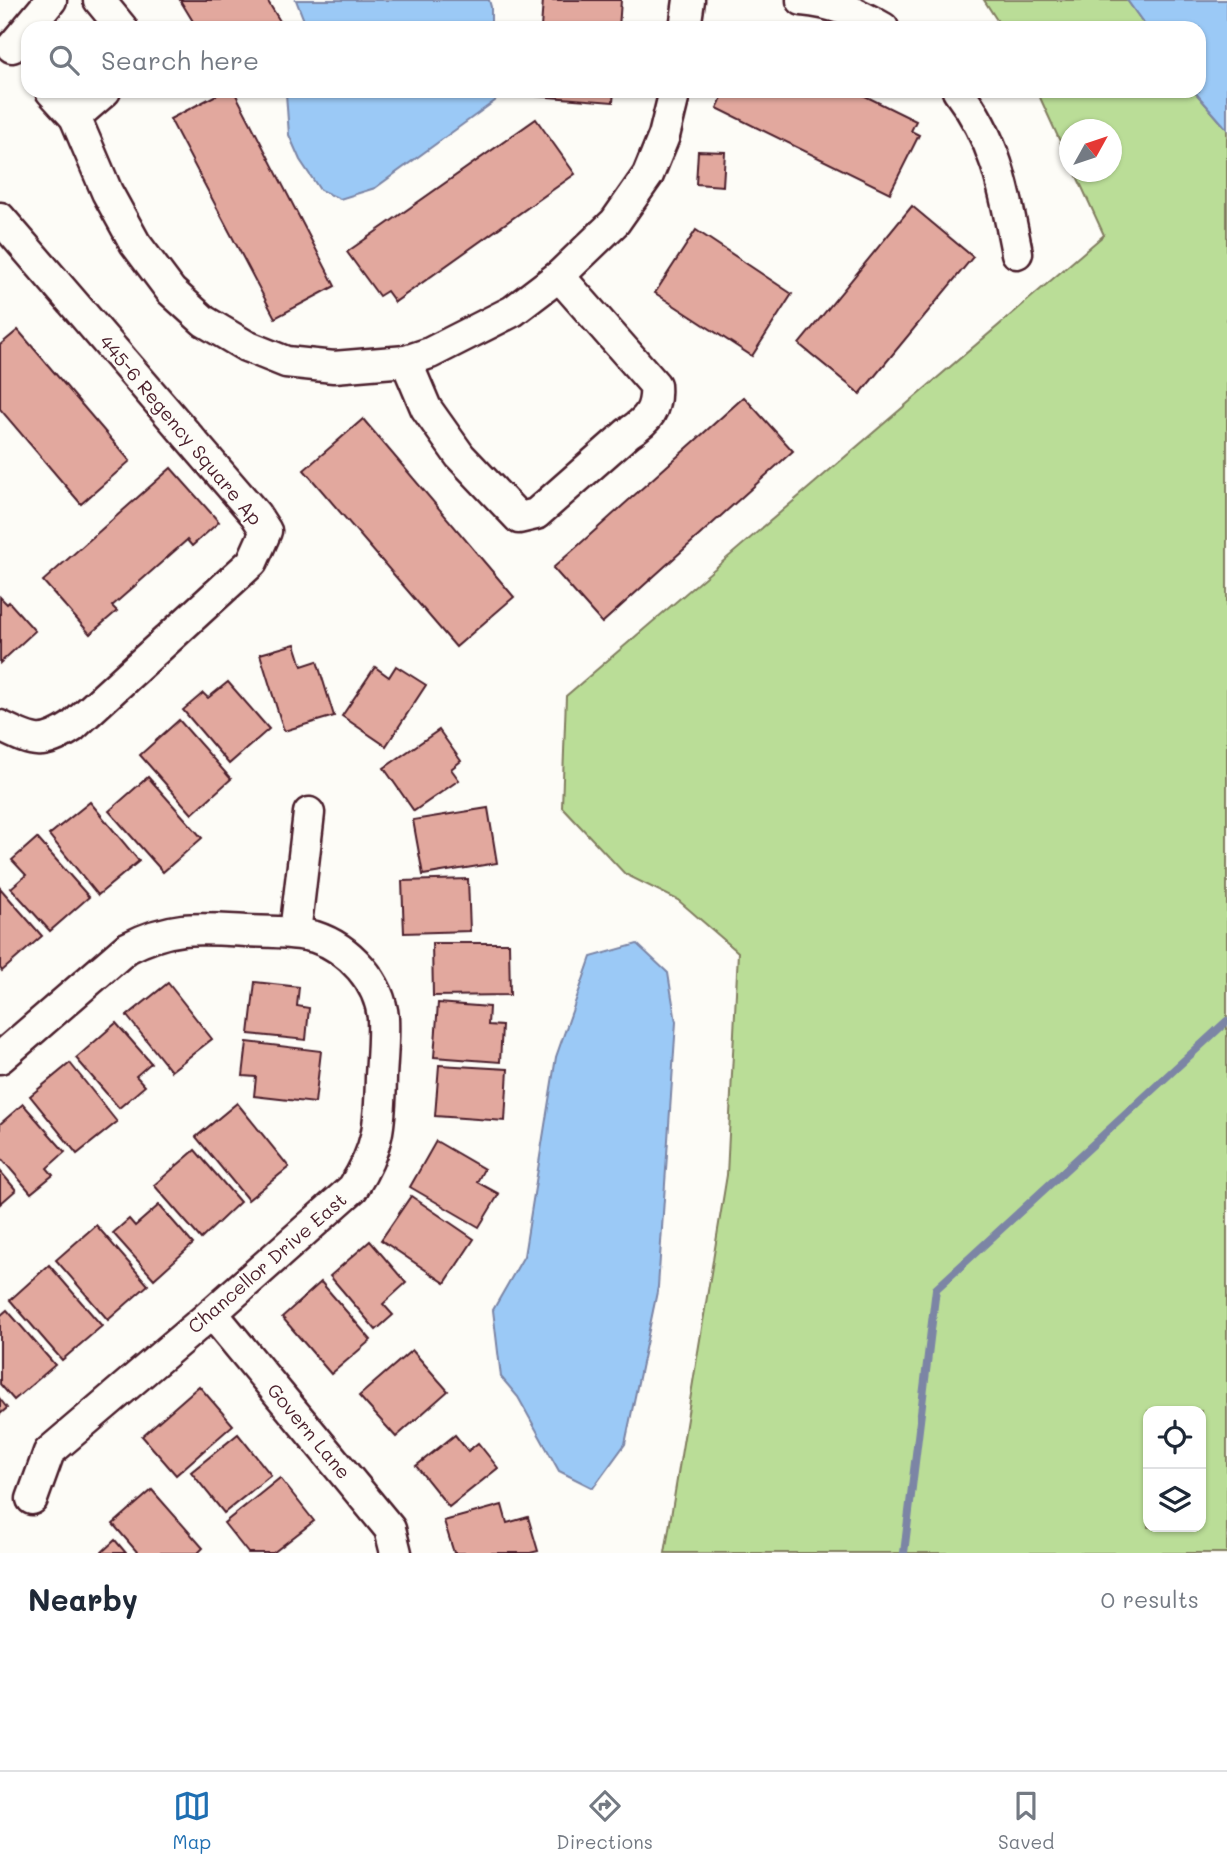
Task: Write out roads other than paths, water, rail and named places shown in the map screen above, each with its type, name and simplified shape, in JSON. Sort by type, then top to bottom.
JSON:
[{"type":"street","points":[[35,21],[51,0]]},
{"type":"street","points":[[99,0],[116,21]]},
{"type":"street","points":[[686,21],[689,0]]},
{"type":"street","points":[[819,1],[860,14],[872,21]]},
{"type":"street","points":[[57,98],[75,117],[107,192],[135,243],[171,291],[204,321],[247,346],[286,362],[334,367],[406,361],[430,353],[513,311],[559,276],[615,222],[648,175],[664,136],[673,98]]},
{"type":"street","points":[[75,117],[97,98]]},
{"type":"street","points":[[963,98],[977,116],[994,156],[1006,193],[1017,253]]},
{"type":"street","name":"445-6 Regency Square Ap","points":[[0,218],[247,504],[266,531],[252,562],[72,727],[54,738],[33,741],[0,726]]},
{"type":"street","points":[[406,361],[426,408],[460,456],[519,518],[536,513],[643,423],[657,402],[655,385],[559,276]]},
{"type":"street","points":[[295,933],[309,813]]},
{"type":"street","name":"Chancellor Drive East","points":[[0,1058],[127,948],[149,936],[174,930],[295,933],[316,937],[340,949],[361,968],[376,991],[383,1017],[380,1117],[376,1143],[367,1167],[353,1188],[49,1452],[32,1499]]},
{"type":"street","name":"Govern Lane","points":[[212,1313],[390,1529],[396,1553]]},
{"type":"water","points":[[296,0],[489,0],[491,7],[491,21],[304,21]]},
{"type":"water","points":[[1127,0],[1227,0],[1227,129],[1200,98],[1206,98],[1206,21],[1142,21]]},
{"type":"water","points":[[286,98],[496,98],[375,188],[340,199],[320,190],[300,160],[289,135]]},
{"type":"water","points":[[637,944],[668,973],[676,1022],[658,1287],[625,1444],[593,1488],[559,1471],[518,1397],[501,1377],[493,1310],[524,1256],[556,1057],[591,957]]},
{"type":"waterway","points":[[904,1553],[936,1289],[1227,1021]]}]
